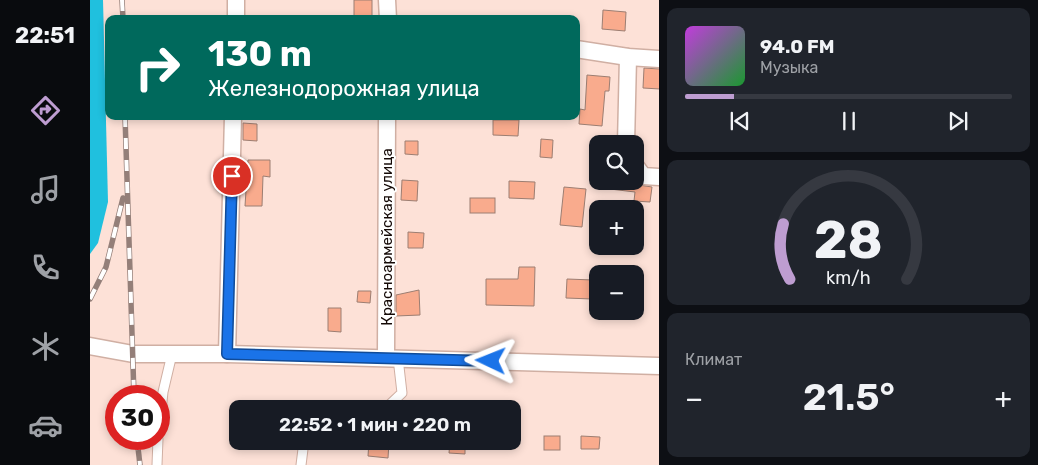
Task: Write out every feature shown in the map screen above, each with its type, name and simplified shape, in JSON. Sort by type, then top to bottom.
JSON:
[{"type":"street","points":[[236,0],[236,15]]},
{"type":"street","points":[[387,0],[388,15]]},
{"type":"street","points":[[580,50],[628,57],[659,59]]},
{"type":"street","points":[[626,135],[628,57]]},
{"type":"street","points":[[227,354],[233,120]]},
{"type":"street","name":"Красноармейская улица","points":[[387,120],[392,358]]},
{"type":"street","points":[[644,176],[659,177]]},
{"type":"street","points":[[90,346],[133,354],[227,354],[659,366]]},
{"type":"lane","points":[[165,385],[172,354]]},
{"type":"lane","points":[[392,358],[402,393],[394,400]]},
{"type":"lane","points":[[157,465],[158,450]]},
{"type":"lane","points":[[301,465],[303,450]]},
{"type":"water","points":[[90,0],[103,0],[108,202],[98,243],[90,254]]},
{"type":"building","points":[[354,0],[372,0],[372,15],[354,15]]},
{"type":"building","points":[[603,10],[626,12],[625,31],[602,29]]},
{"type":"building","points":[[644,68],[659,69],[659,89],[643,88]]},
{"type":"building","points":[[587,75],[610,77],[609,91],[605,91],[602,126],[579,124],[580,109],[585,110]]},
{"type":"building","points":[[493,120],[519,120],[518,136],[493,135]]},
{"type":"building","points":[[243,123],[257,124],[257,141],[243,140]]},
{"type":"building","points":[[541,139],[553,140],[552,158],[540,157]]},
{"type":"building","points":[[405,141],[418,141],[418,155],[405,154]]},
{"type":"building","points":[[248,160],[270,160],[270,177],[263,176],[262,206],[245,206]]},
{"type":"building","points":[[402,180],[418,181],[417,201],[401,200]]},
{"type":"building","points":[[509,181],[535,182],[534,199],[509,198]]},
{"type":"building","points":[[644,186],[652,187],[650,202],[634,200],[635,192],[618,190],[644,190]]},
{"type":"building","points":[[564,187],[586,189],[582,227],[560,225]]},
{"type":"building","points":[[470,198],[495,198],[495,213],[470,213]]},
{"type":"building","points":[[408,232],[424,233],[423,248],[408,248]]},
{"type":"building","points":[[519,267],[535,267],[534,306],[486,305],[486,279],[518,279]]},
{"type":"building","points":[[567,279],[589,280],[589,299],[566,298]]},
{"type":"building","points":[[419,290],[420,315],[396,316],[396,295]]},
{"type":"building","points":[[358,291],[371,291],[370,303],[357,302]]},
{"type":"building","points":[[328,308],[341,308],[341,332],[328,331]]},
{"type":"building","points":[[544,436],[560,436],[560,450],[544,450]]},
{"type":"building","points":[[581,436],[600,437],[599,449],[581,449]]},
{"type":"building","points":[[368,450],[388,450],[388,458],[368,456]]},
{"type":"building","points":[[449,450],[465,450],[465,454],[449,453]]},
{"type":"railway","points":[[122,0],[123,15]]},
{"type":"railway","points":[[125,120],[134,385]]},
{"type":"railway","points":[[90,299],[106,267],[123,198]]},
{"type":"railway","points":[[138,450],[140,465]]},
{"type":"route","points":[[232,176],[227,354],[491,361]]}]
